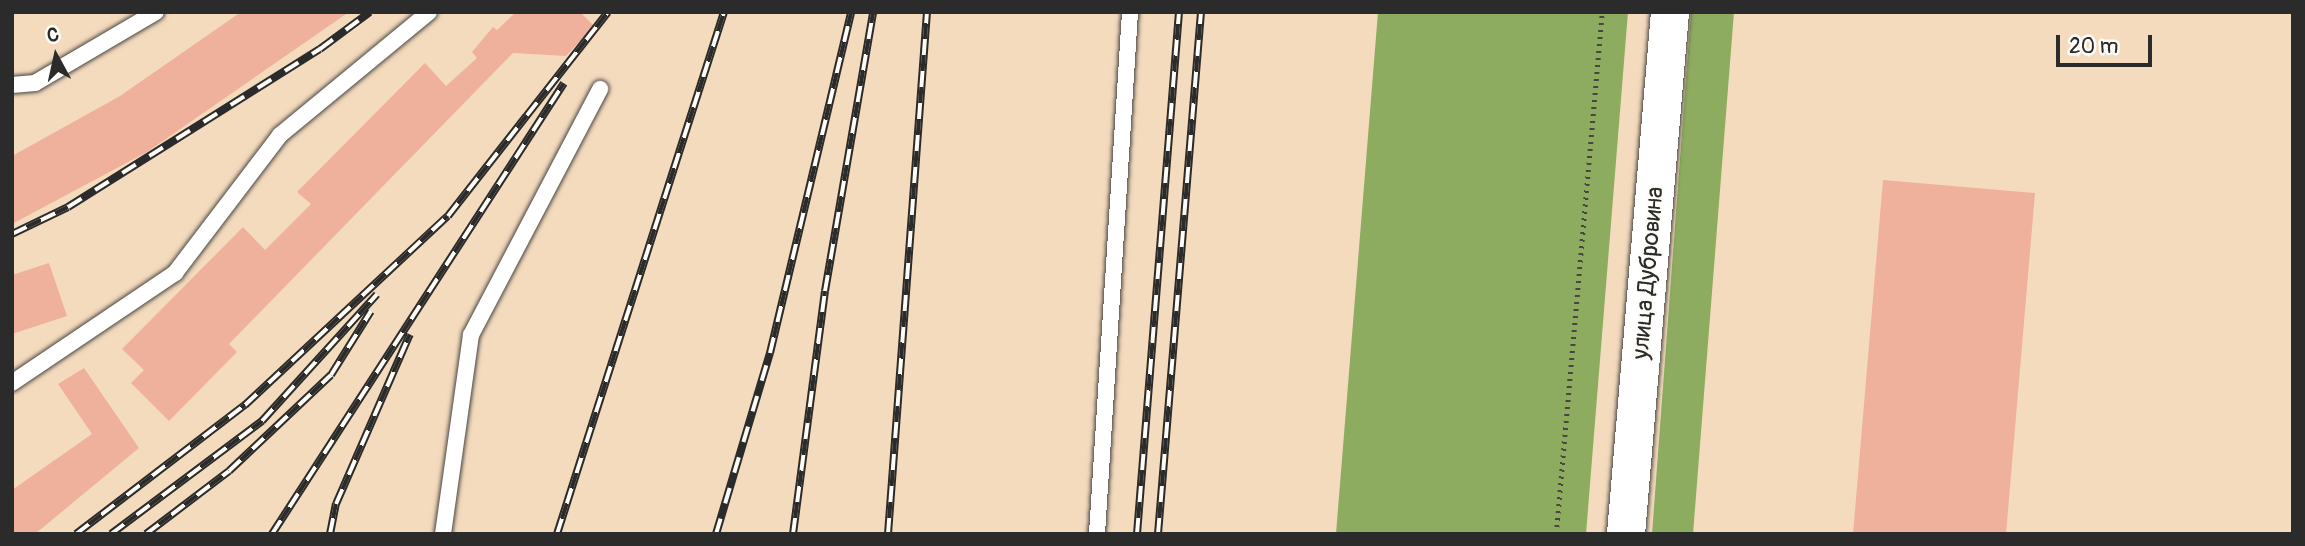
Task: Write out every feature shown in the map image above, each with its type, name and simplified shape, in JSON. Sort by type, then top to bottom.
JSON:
[{"type":"main road","name":"улица Дубровина","points":[[1626,534],[1670,12]]},
{"type":"lane","points":[[12,85],[35,83],[156,12]]},
{"type":"lane","points":[[12,383],[175,273],[280,135],[429,12]]},
{"type":"lane","points":[[1097,534],[1130,12]]},
{"type":"lane","points":[[443,534],[471,335],[600,89]]},
{"type":"path","points":[[1556,534],[1602,12]]},
{"type":"green space","points":[[1378,12],[1628,12],[1586,534],[1336,534]]},
{"type":"green space","points":[[1691,12],[1734,12],[1693,534],[1652,534]]},
{"type":"building","points":[[241,12],[349,12],[147,152],[12,224],[12,156],[120,96]]},
{"type":"building","points":[[516,12],[580,12],[594,26],[566,56],[513,53],[229,344],[237,352],[169,421],[131,383],[144,370],[122,349],[243,227],[265,250],[311,204],[297,192],[425,63],[446,86],[477,58],[472,52],[493,27],[497,30]]},
{"type":"building","points":[[1883,180],[2035,193],[2006,534],[1853,534]]},
{"type":"building","points":[[49,263],[67,316],[12,334],[12,275]]},
{"type":"building","points":[[84,368],[139,448],[35,534],[12,534],[12,490],[92,434],[58,384]]},
{"type":"railway","points":[[12,234],[68,207],[320,49],[370,12]]},
{"type":"railway","points":[[76,534],[245,405],[448,216],[608,12]]},
{"type":"railway","points":[[557,534],[724,12]]},
{"type":"railway","points":[[716,534],[770,353],[851,12]]},
{"type":"railway","points":[[793,534],[825,291],[873,12]]},
{"type":"railway","points":[[888,534],[927,12]]},
{"type":"railway","points":[[1137,534],[1179,12]]},
{"type":"railway","points":[[1158,534],[1201,12]]},
{"type":"railway","points":[[272,534],[564,83]]},
{"type":"railway","points":[[111,534],[262,421],[377,294]]},
{"type":"railway","points":[[146,534],[229,471],[331,375],[371,311]]},
{"type":"railway","points":[[330,534],[336,504],[410,334]]}]
